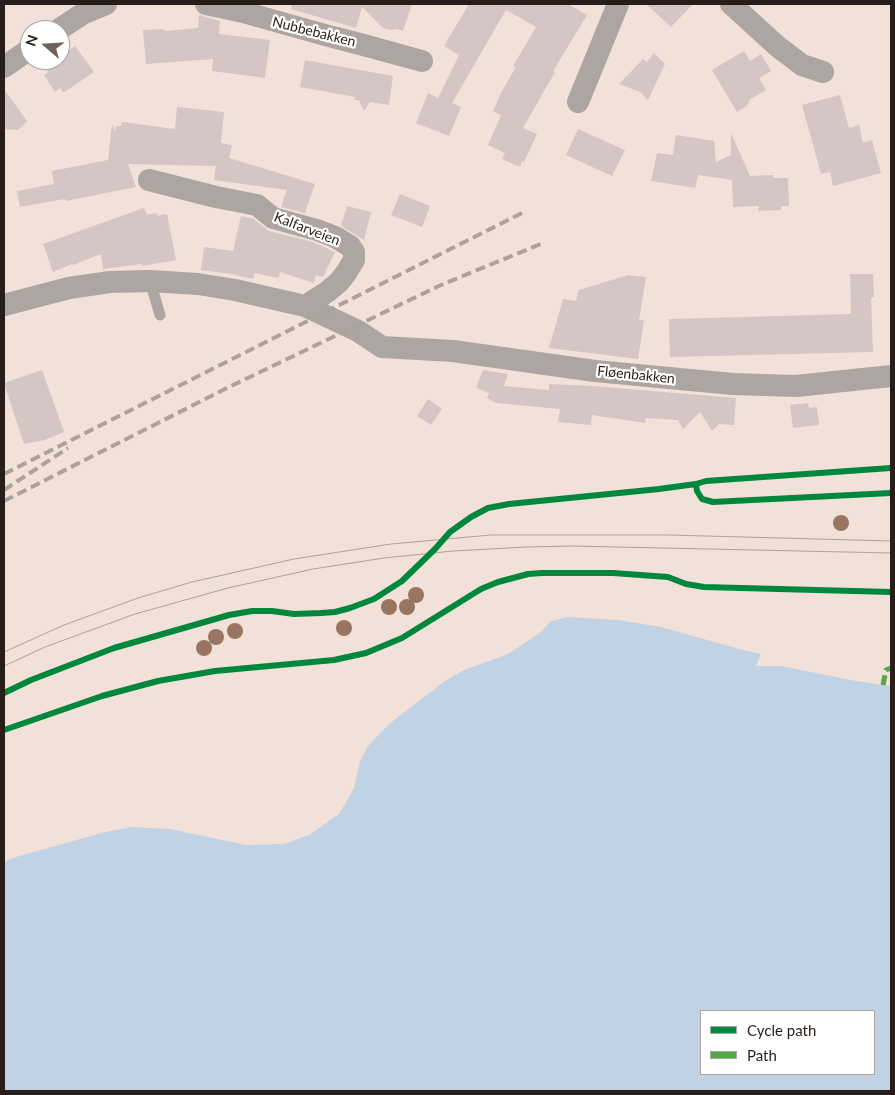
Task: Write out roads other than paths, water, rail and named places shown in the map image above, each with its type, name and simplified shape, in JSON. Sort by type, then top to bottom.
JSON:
[{"type":"street","points":[[70,23],[106,4]]},
{"type":"street","name":"Nubbebakken","points":[[206,4],[243,12],[422,61]]},
{"type":"street","points":[[578,102],[618,4]]},
{"type":"street","points":[[731,4],[783,51],[802,65],[823,72]]},
{"type":"street","points":[[4,67],[20,56]]},
{"type":"street","name":"Kalfarveien","points":[[148,180],[256,205],[273,218],[317,230],[335,237],[350,246],[354,252],[354,260],[346,273],[327,292],[305,306]]},
{"type":"street","points":[[4,305],[69,288],[110,282],[150,281],[217,287],[305,306]]},
{"type":"street","name":"Fløenbakken","points":[[305,306],[358,331],[382,347],[453,351],[595,371],[733,384],[796,386],[891,376]]},
{"type":"lane","points":[[150,281],[160,315]]},
{"type":"water","points":[[567,617],[618,620],[661,627],[761,654],[756,666],[781,666],[891,686],[891,1091],[4,1091],[4,862],[105,832],[132,827],[170,829],[246,845],[284,844],[309,835],[339,814],[354,788],[360,761],[368,746],[389,724],[445,681],[464,670],[508,654],[541,632],[551,621]]},
{"type":"tram line","points":[[4,652],[64,625],[138,598],[192,582],[294,559],[391,544],[491,535],[669,535],[891,541]]},
{"type":"tram line","points":[[4,666],[45,647],[135,614],[228,588],[313,569],[384,558],[453,551],[571,546],[891,553]]},
{"type":"railway","points":[[4,474],[526,211]]},
{"type":"railway","points":[[4,501],[229,387],[441,285],[543,243]]},
{"type":"railway","points":[[4,490],[68,448]]}]
